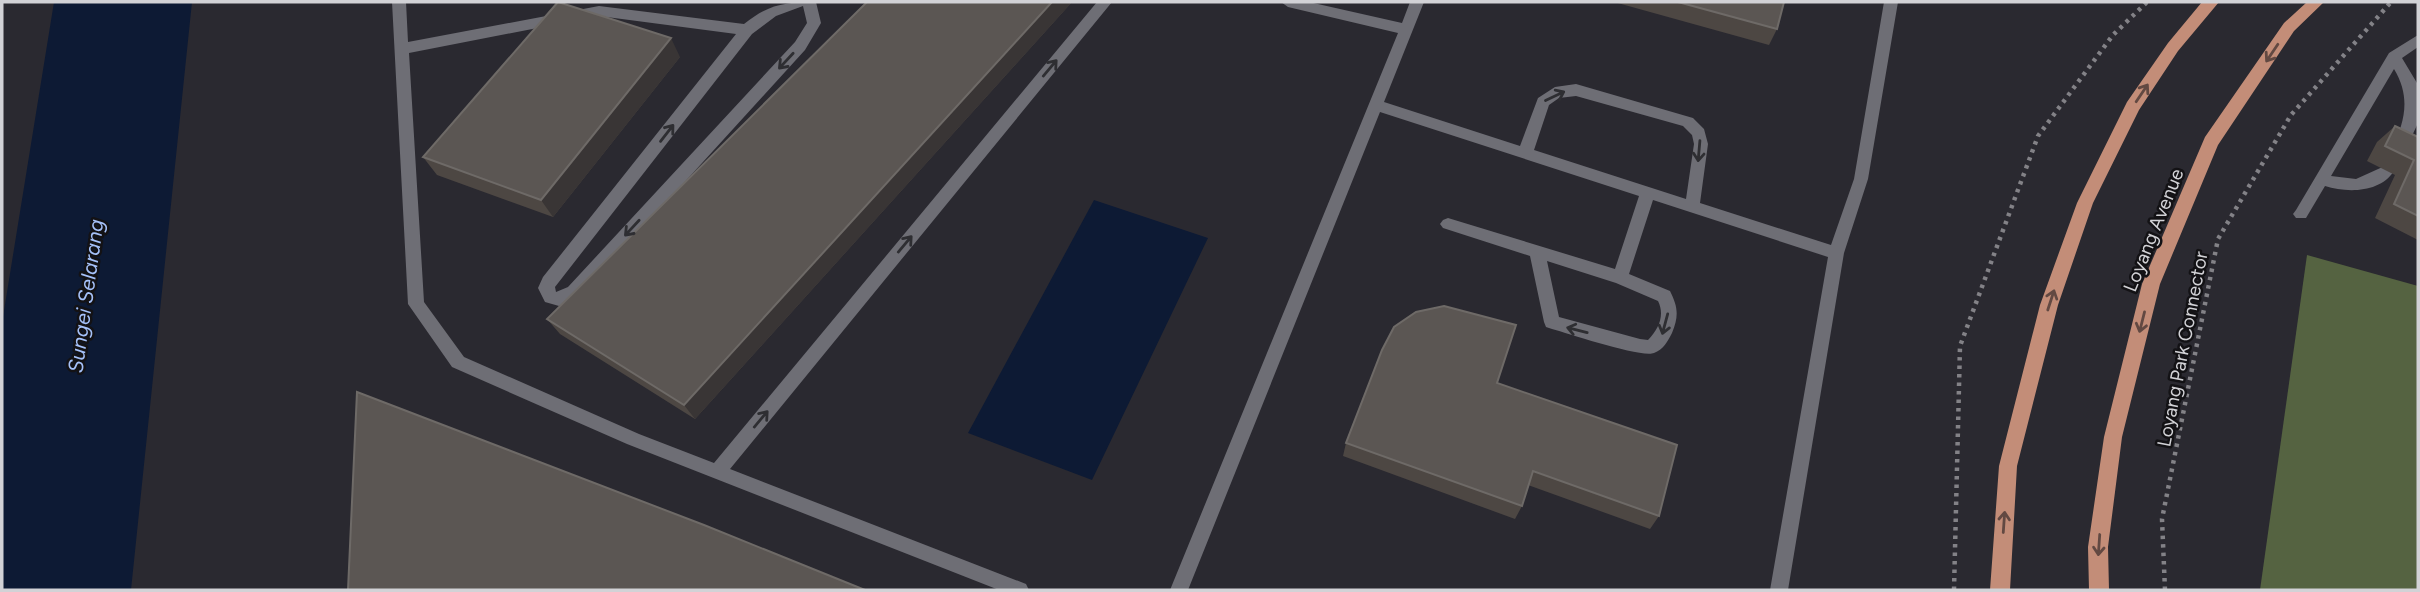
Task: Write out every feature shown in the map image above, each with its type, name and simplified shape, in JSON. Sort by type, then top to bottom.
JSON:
[{"type":"main road","points":[[2000,590],[2008,466],[2049,305],[2085,203],[2133,106],[2173,47],[2211,2]]},
{"type":"main road","name":"Loyang Avenue","points":[[2098,590],[2098,547],[2113,437],[2151,284],[2211,142],[2289,27],[2316,2]]},
{"type":"lane","points":[[399,2],[416,303],[458,362],[633,439],[1020,590]]},
{"type":"lane","points":[[800,2],[777,8],[757,20],[747,30],[549,282],[546,288],[551,297],[559,299],[574,292],[800,46],[814,23],[809,2]]},
{"type":"lane","points":[[717,472],[1105,2]]},
{"type":"lane","points":[[1288,2],[1405,29]]},
{"type":"lane","points":[[1179,590],[1417,2]]},
{"type":"lane","points":[[1779,590],[1836,253],[1861,179],[1891,2]]},
{"type":"lane","points":[[402,50],[598,10],[747,30]]},
{"type":"lane","points":[[2301,214],[2394,57],[2418,40]]},
{"type":"lane","points":[[2394,57],[2410,83],[2411,124],[2398,151]]},
{"type":"lane","points":[[1525,154],[1543,102],[1555,93],[1576,90],[1688,122],[1699,132],[1701,144],[1692,207]]},
{"type":"lane","points":[[1375,105],[1836,253]]},
{"type":"lane","points":[[2322,179],[2346,187],[2368,183],[2387,171]]},
{"type":"lane","points":[[1620,276],[1648,193]]},
{"type":"lane","points":[[1448,224],[1620,276],[1664,296],[1669,306],[1669,320],[1662,337],[1651,347],[1552,322],[1537,252]]},
{"type":"path","points":[[1954,590],[1960,346],[2038,136],[2113,35],[2147,2]]},
{"type":"path","name":"Loyang Park Connector","points":[[2165,590],[2162,519],[2218,239],[2291,115],[2391,2]]},
{"type":"green space","points":[[2307,255],[2418,286],[2418,590],[2260,590]]},
{"type":"water","name":"Sungei Selarang","points":[[54,2],[192,2],[131,590],[2,590],[2,323]]},
{"type":"water","points":[[1094,200],[1208,238],[1092,480],[968,433]]},
{"type":"building","points":[[558,2],[671,38],[541,200],[423,157]]},
{"type":"building","points":[[867,2],[1052,2],[684,405],[547,319]]},
{"type":"building","points":[[1678,2],[1784,2],[1777,29]]},
{"type":"building","points":[[2395,126],[2418,137],[2418,216],[2394,204],[2414,160],[2385,146]]},
{"type":"building","points":[[1444,306],[1516,325],[1497,383],[1677,445],[1659,516],[1533,471],[1522,506],[1346,443],[1382,350],[1394,327],[1416,312]]},
{"type":"building","points":[[357,392],[704,525],[865,590],[348,590]]}]
